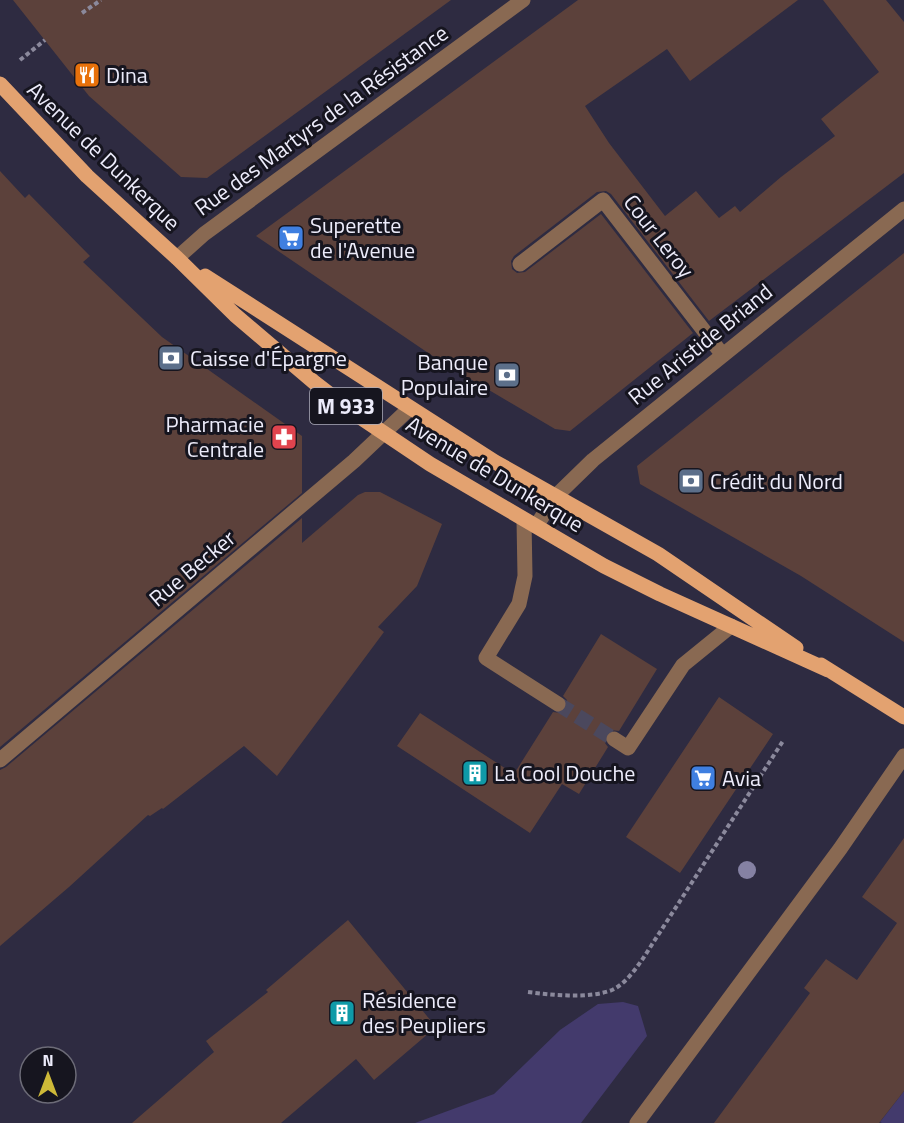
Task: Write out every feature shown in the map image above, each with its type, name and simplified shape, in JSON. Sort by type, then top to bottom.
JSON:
[{"type":"main road","name":"Avenue de Dunkerque","points":[[0,84],[87,176],[236,315],[315,383],[384,433],[430,464],[604,566],[828,670]]},
{"type":"main road","name":"Avenue de Dunkerque","points":[[177,258],[495,462],[658,554],[720,594],[828,670],[904,717]]},
{"type":"street","name":"Rue des Martyrs de la Résistance","points":[[177,258],[204,234],[523,0]]},
{"type":"street","name":"Cour Leroy","points":[[520,264],[603,200],[722,354]]},
{"type":"street","name":"Rue Aristide Briand","points":[[530,523],[593,460],[904,208]]},
{"type":"street","name":"Rue Becker","points":[[0,760],[354,460],[410,408]]},
{"type":"street","points":[[530,523],[525,576],[519,604],[486,658],[558,704]]},
{"type":"street","points":[[614,739],[628,748],[683,665],[731,626]]},
{"type":"street","points":[[637,1123],[840,849],[904,756]]},
{"type":"path","points":[[82,13],[101,0]]},
{"type":"path","points":[[18,62],[45,40]]},
{"type":"path","points":[[528,992],[562,997],[612,990],[625,981],[642,960],[783,741]]},
{"type":"shaded area","points":[[623,1002],[638,1006],[647,1036],[581,1123],[415,1123],[494,1094],[560,1030],[598,1004]]},
{"type":"shaded area","points":[[904,1091],[904,1123],[880,1122]]},
{"type":"building","points":[[13,0],[451,0],[207,178],[181,177],[89,96]]},
{"type":"building","points":[[578,0],[798,0],[690,81],[667,49],[585,106],[609,143],[665,216],[696,191],[719,218],[735,206],[740,212],[835,136],[821,119],[879,72],[823,0],[886,0],[904,22],[904,173],[709,321],[611,194],[606,191],[597,192],[514,256],[511,261],[512,269],[517,273],[525,272],[601,214],[693,333],[570,431],[555,429],[440,361],[256,236]]},
{"type":"building","points":[[0,171],[25,198],[29,194],[90,256],[83,262],[162,337],[302,436],[302,493],[0,747]]},
{"type":"building","points":[[904,253],[904,642],[801,576],[640,484],[637,466]]},
{"type":"building","points":[[365,492],[380,492],[442,524],[417,586],[378,627],[384,632],[277,776],[244,746],[163,809],[148,815],[0,946],[0,770],[302,518],[302,543],[358,495]]},
{"type":"building","points":[[601,634],[657,669],[619,731],[610,730],[606,734],[605,743],[608,747],[579,794],[562,784],[530,833],[397,746],[420,713],[514,774],[553,712],[562,713],[566,709],[567,700],[563,696]]},
{"type":"building","points":[[719,697],[773,734],[680,873],[626,837]]},
{"type":"building","points":[[904,838],[904,1091],[879,1123],[714,1123],[810,993],[804,988],[826,959],[857,980],[897,923],[862,897]]},
{"type":"building","name":"Résidence des Peupliers","points":[[348,920],[436,1027],[374,1080],[356,1059],[281,1123],[132,1123],[214,1052],[206,1041],[268,992],[266,990]]},
{"type":"tunnel","points":[[558,704],[614,739]]},
{"type":"place","name":"Dina","points":[[87,75]]},
{"type":"place","name":"Superette de l'Avenue","points":[[291,238]]},
{"type":"place","name":"Caisse d'Épargne","points":[[171,358]]},
{"type":"place","name":"Banque Populaire","points":[[507,375]]},
{"type":"place","name":"Pharmacie Centrale","points":[[284,437]]},
{"type":"place","name":"Crédit du Nord","points":[[691,481]]},
{"type":"place","name":"La Cool Douche","points":[[475,773]]},
{"type":"place","name":"Avia","points":[[703,778]]},
{"type":"place","name":"Résidence des Peupliers","points":[[342,1013]]}]
